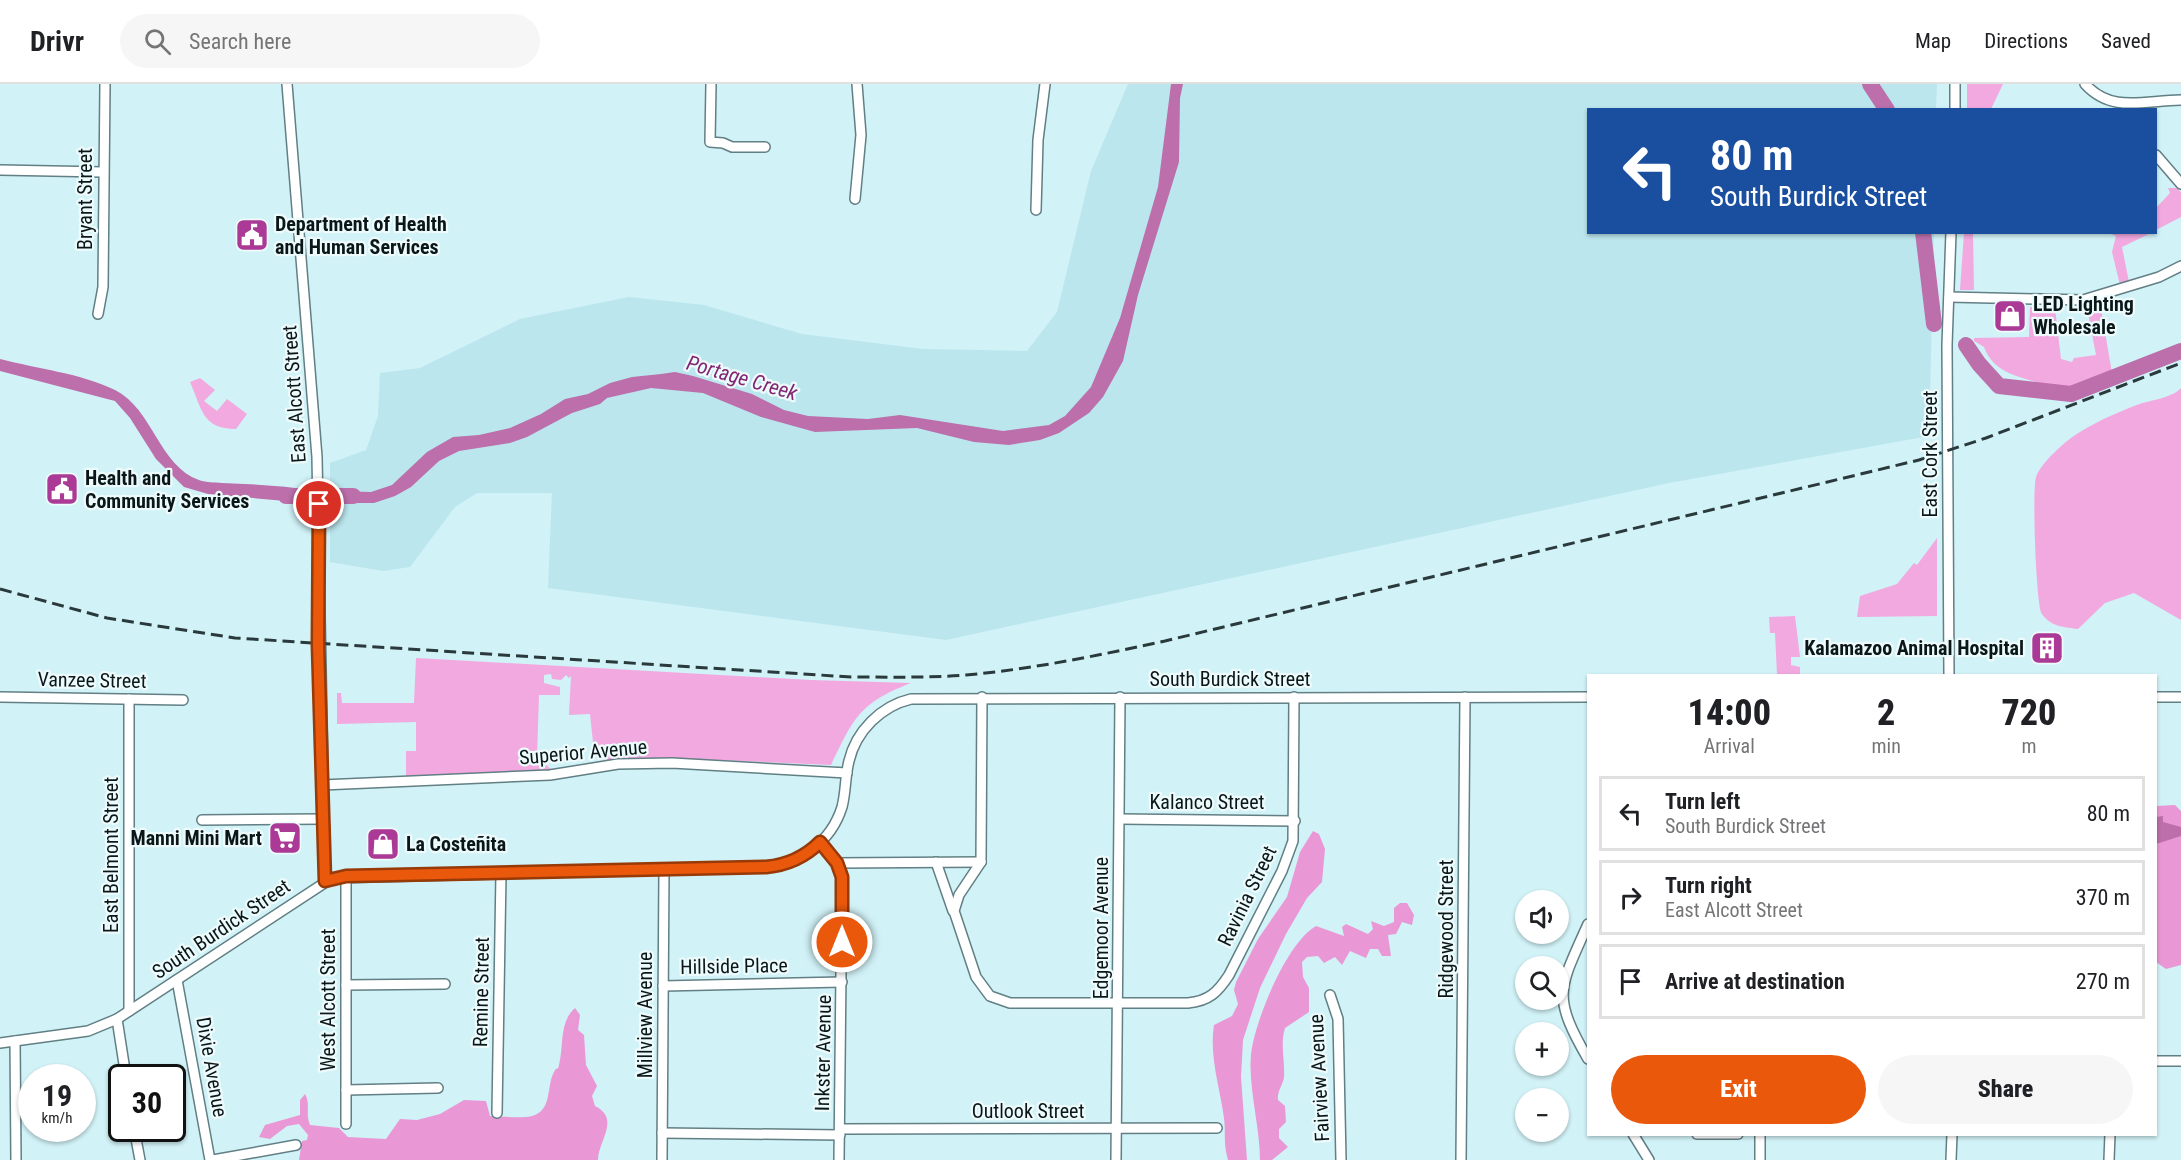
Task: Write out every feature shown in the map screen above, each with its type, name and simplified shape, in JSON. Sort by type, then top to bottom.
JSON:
[{"type":"street","name":"Bryant Street","points":[[98,314],[103,287],[105,84]]},
{"type":"street","name":"East Alcott Street","points":[[287,84],[319,504],[322,819],[325,881]]},
{"type":"street","points":[[711,84],[710,142],[723,143],[732,147],[765,147]]},
{"type":"street","points":[[855,199],[861,135],[856,84]]},
{"type":"street","points":[[1036,210],[1038,140],[1045,84]]},
{"type":"street","points":[[1955,84],[1955,108]]},
{"type":"street","points":[[2085,84],[2110,108]]},
{"type":"street","points":[[2098,98],[2116,103],[2181,100]]},
{"type":"street","points":[[2157,156],[2181,184]]},
{"type":"street","points":[[0,170],[103,172]]},
{"type":"street","name":"East Cork Street","points":[[1949,674],[1951,234]]},
{"type":"street","points":[[1949,297],[2082,300],[2159,277],[2181,266]]},
{"type":"street","name":"Vanzee Street","points":[[0,697],[183,700]]},
{"type":"street","points":[[954,911],[959,895],[981,862],[982,697]]},
{"type":"street","name":"South Burdick Street","points":[[847,774],[858,740],[877,716],[896,703],[911,699],[982,697],[1587,698]]},
{"type":"street","name":"Edgemoor Avenue","points":[[1116,1160],[1120,697]]},
{"type":"street","name":"Ravinia Street","points":[[1119,1002],[1188,1003],[1213,996],[1229,975],[1282,871],[1293,841],[1295,821],[1294,697]]},
{"type":"street","name":"Ridgewood Street","points":[[1461,1160],[1465,697]]},
{"type":"street","points":[[2157,697],[2181,697]]},
{"type":"street","name":"East Belmont Street","points":[[129,699],[129,1011]]},
{"type":"street","name":"Superior Avenue","points":[[322,785],[550,775],[618,764],[672,764],[847,774]]},
{"type":"street","points":[[820,842],[839,815],[847,774]]},
{"type":"street","points":[[202,820],[322,819]]},
{"type":"street","name":"Kalanco Street","points":[[1120,819],[1295,821]]},
{"type":"street","name":"South Burdick Street","points":[[0,1044],[88,1030],[117,1019],[325,881],[346,876],[780,865],[808,854],[820,842]]},
{"type":"street","name":"Inkster Avenue","points":[[820,842],[837,863],[842,877],[839,1160]]},
{"type":"street","points":[[936,862],[976,977],[990,996],[1010,1003],[1119,1002]]},
{"type":"street","points":[[837,863],[981,862]]},
{"type":"street","name":"Millview Avenue","points":[[662,1160],[664,869]]},
{"type":"street","name":"Remine Street","points":[[497,1113],[501,873]]},
{"type":"street","name":"West Alcott Street","points":[[346,876],[346,1124]]},
{"type":"street","points":[[1587,927],[1563,989],[1568,1023],[1587,1057]]},
{"type":"street","name":"Dixie Avenue","points":[[177,980],[212,1160]]},
{"type":"street","name":"Hillside Place","points":[[663,986],[842,982]]},
{"type":"street","points":[[346,986],[445,984]]},
{"type":"street","name":"Fairview Avenue","points":[[1330,994],[1338,1019],[1341,1160]]},
{"type":"street","points":[[117,1019],[124,1064]]},
{"type":"street","points":[[15,1041],[16,1160]]},
{"type":"street","points":[[2157,1060],[2181,1061]]},
{"type":"street","points":[[346,1090],[438,1088]]},
{"type":"street","name":"Outlook Street","points":[[662,1133],[1216,1128]]},
{"type":"street","points":[[1634,1136],[1648,1160]]},
{"type":"street","points":[[1760,1136],[1760,1160]]},
{"type":"street","points":[[1951,1160],[1952,1136]]},
{"type":"street","points":[[2109,1160],[2110,1136]]},
{"type":"street","points":[[137,1142],[140,1160]]},
{"type":"street","points":[[212,1160],[296,1145]]},
{"type":"shaded area","points":[[1128,84],[1937,84],[1936,108],[1587,108],[1587,234],[1934,234],[1929,436],[1669,483],[946,640],[548,588],[552,493],[477,493],[455,507],[410,567],[383,571],[330,562],[330,463],[366,450],[378,416],[380,373],[420,368],[520,319],[629,297],[704,305],[802,334],[923,349],[1027,351],[1057,312],[1091,171]]},
{"type":"shaded area","points":[[1171,84],[1183,84],[1180,98],[1179,162],[1138,295],[1123,361],[1103,397],[1089,413],[1059,433],[1040,440],[1009,445],[974,442],[917,428],[815,432],[761,417],[703,393],[651,388],[607,398],[600,404],[572,413],[527,437],[510,443],[459,451],[439,461],[411,487],[395,496],[374,503],[332,503],[332,491],[371,492],[392,485],[427,452],[453,437],[479,435],[510,428],[541,414],[565,399],[588,394],[610,383],[632,377],[675,372],[752,394],[784,410],[808,416],[868,419],[900,415],[1003,431],[1049,425],[1065,416],[1091,387],[1120,318],[1158,187]]},
{"type":"shaded area","points":[[1967,84],[2003,84],[1991,108],[1967,108]]},
{"type":"shaded area","points":[[2168,188],[2177,188],[2181,192],[2181,217],[2157,229],[2157,207],[2170,193]]},
{"type":"shaded area","points":[[1964,234],[1973,234],[1974,290],[1960,290]]},
{"type":"shaded area","points":[[2111,234],[2149,234],[2122,247],[2129,282],[2120,285],[2112,252],[2116,236]]},
{"type":"shaded area","points":[[2100,303],[2112,373],[2070,389],[2038,385],[2036,382],[2005,371],[1993,362],[1984,347],[1974,341],[1974,338],[2029,337],[2030,307],[2055,308],[2061,359],[2072,362],[2074,358],[2096,355],[2088,313],[2092,307]]},
{"type":"shaded area","points":[[0,359],[73,375],[115,390],[139,410],[174,463],[185,473],[199,480],[295,488],[308,491],[308,503],[208,494],[184,487],[156,459],[130,418],[115,401],[0,371]]},
{"type":"shaded area","points":[[200,378],[215,390],[204,401],[217,411],[227,399],[247,414],[236,429],[216,425],[205,416],[190,382]]},
{"type":"shaded area","points":[[2181,388],[2181,620],[2134,593],[2105,603],[2078,629],[2054,624],[2042,614],[2038,591],[2034,503],[2037,474],[2063,444],[2092,425],[2140,404],[2171,395]]},
{"type":"shaded area","points":[[1937,538],[1937,616],[1857,617],[1860,596],[1897,584],[1914,563],[1917,565]]},
{"type":"shaded area","points":[[1795,616],[1800,657],[1791,657],[1791,665],[1800,667],[1800,674],[1777,674],[1775,633],[1770,633],[1769,617]]},
{"type":"shaded area","points":[[416,658],[811,680],[911,683],[880,698],[860,714],[831,765],[719,760],[609,761],[594,752],[590,714],[569,715],[571,676],[569,678],[566,675],[561,680],[552,679],[551,674],[544,675],[544,683],[560,687],[560,695],[539,695],[537,758],[551,769],[551,773],[406,778],[406,751],[416,751],[416,722],[337,724],[337,693],[341,693],[342,703],[414,703]]},
{"type":"shaded area","points":[[2175,805],[2181,811],[2181,965],[2166,969],[2157,963],[2157,806]]},
{"type":"shaded area","points":[[2163,816],[2163,822],[2181,827],[2181,836],[2157,844],[2157,817]]},
{"type":"shaded area","points":[[1313,831],[1319,834],[1325,849],[1322,882],[1307,898],[1286,934],[1260,988],[1243,1040],[1241,1077],[1247,1160],[1228,1160],[1224,1118],[1214,1060],[1214,1025],[1232,1016],[1238,1004],[1234,990],[1236,982],[1258,939],[1287,897],[1300,852]]},
{"type":"shaded area","points":[[1400,903],[1407,903],[1414,915],[1412,925],[1402,922],[1396,934],[1388,935],[1391,956],[1382,956],[1378,949],[1370,949],[1366,958],[1350,951],[1342,965],[1335,957],[1324,963],[1318,956],[1307,957],[1302,962],[1303,977],[1309,988],[1309,1012],[1285,1028],[1284,1077],[1278,1097],[1278,1100],[1285,1106],[1286,1122],[1279,1129],[1279,1138],[1288,1147],[1272,1160],[1260,1160],[1251,1080],[1251,1055],[1258,1023],[1283,965],[1305,935],[1316,926],[1344,936],[1342,927],[1346,924],[1368,934],[1373,929],[1371,921],[1384,926],[1394,922],[1394,908]]},
{"type":"shaded area","points":[[575,1008],[580,1015],[578,1030],[584,1035],[586,1065],[597,1086],[592,1096],[595,1106],[603,1111],[606,1117],[606,1131],[598,1160],[299,1160],[302,1141],[307,1140],[308,1135],[299,1124],[287,1126],[270,1139],[259,1137],[265,1125],[300,1115],[300,1100],[305,1094],[310,1125],[339,1128],[348,1137],[386,1139],[400,1119],[417,1120],[440,1114],[464,1100],[486,1101],[490,1116],[532,1116],[539,1113],[546,1103],[552,1078],[559,1065],[566,1020]]},
{"type":"waterway","points":[[1870,84],[1886,108]]},
{"type":"waterway","points":[[1923,234],[1934,324]]},
{"type":"waterway","points":[[1966,345],[1999,386],[2071,394],[2181,351]]},
{"type":"waterway","name":"Portage Creek","points":[[286,496],[353,496]]},
{"type":"railway","points":[[0,589],[107,618],[235,638],[851,677],[966,675],[1067,661],[1165,641],[1919,460],[1986,438],[2181,363]]},
{"type":"place","name":"Department of Health and Human Services","points":[[252,235]]},
{"type":"place","name":"LED Lighting Wholesale","points":[[2010,316]]},
{"type":"place","name":"Health and Community Services","points":[[62,489]]},
{"type":"place","name":"Kalamazoo Animal Hospital","points":[[2047,648]]},
{"type":"place","name":"Manni Mini Mart","points":[[285,838]]},
{"type":"place","name":"La Costeñita","points":[[383,844]]},
{"type":"route","points":[[319,504],[318,644],[325,881],[346,876],[766,867],[791,862],[808,854],[820,842],[837,863],[842,877],[842,942]]}]
